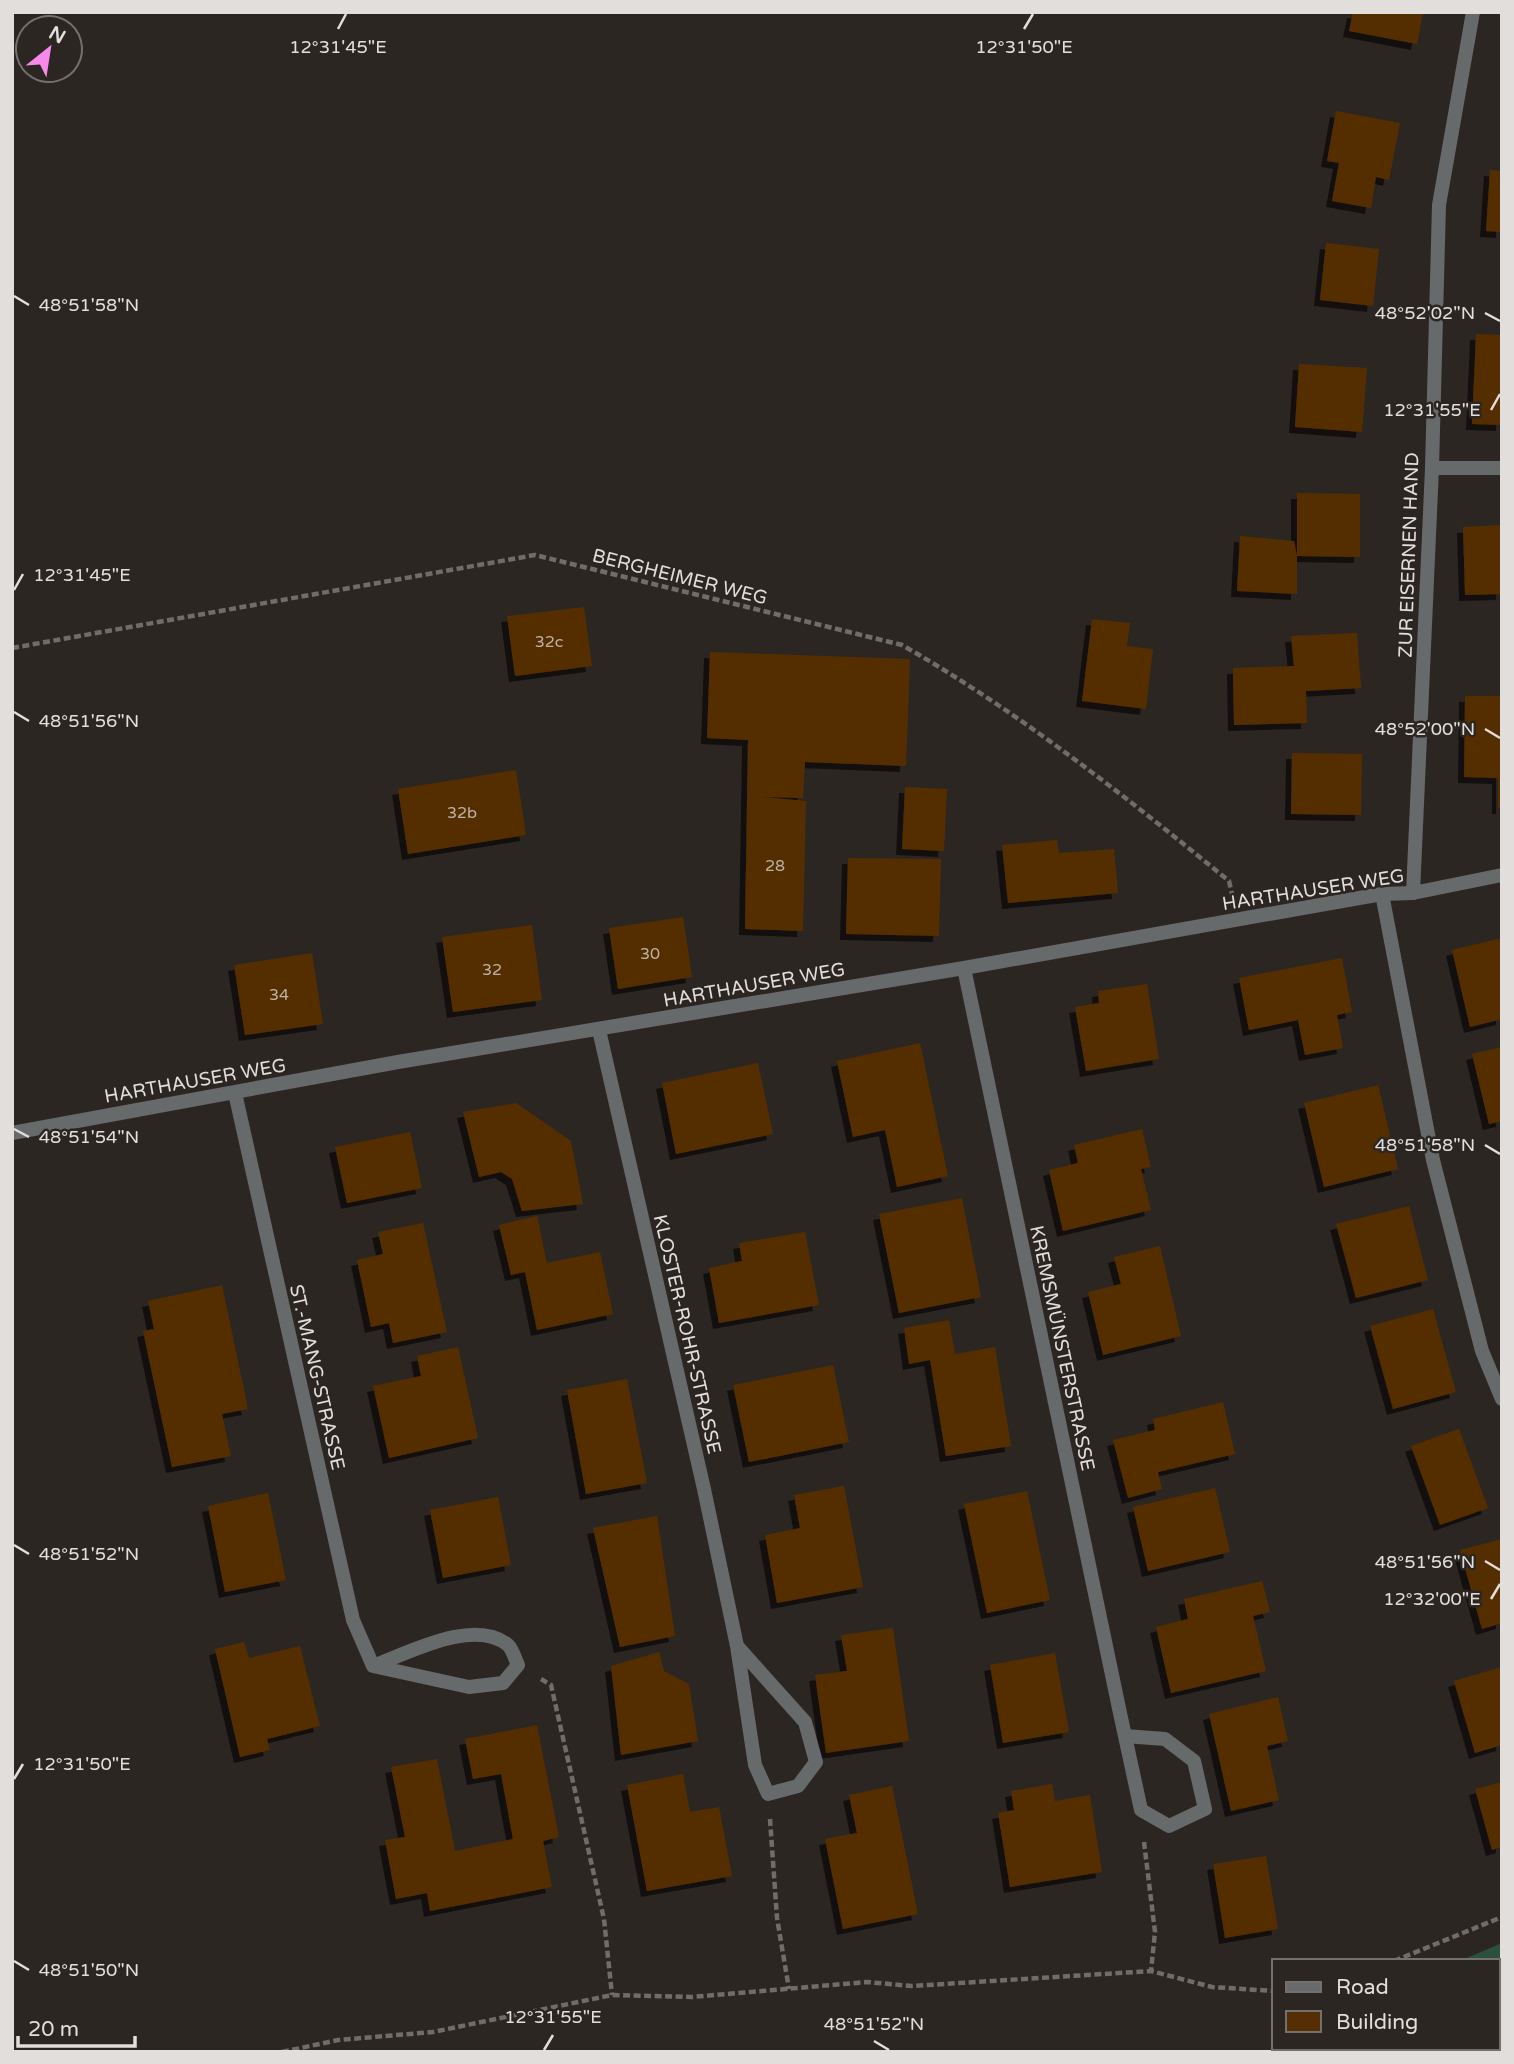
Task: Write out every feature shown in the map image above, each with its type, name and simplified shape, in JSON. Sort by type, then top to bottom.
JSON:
[{"type":"street","name":"ZUR EISERNEN HAND","points":[[1413,893],[1432,468],[1439,205],[1474,12]]},
{"type":"street","points":[[1432,468],[1502,468]]},
{"type":"street","name":"HARTHAUSER WEG","points":[[12,1133],[398,1062],[964,968],[1382,894],[1413,893],[1502,875]]},
{"type":"street","points":[[1382,894],[1433,1160],[1482,1351],[1502,1399]]},
{"type":"street","name":"KREMSMÜNSTERSTRASSE","points":[[964,968],[1141,1810]]},
{"type":"street","name":"KLOSTER-ROHR-STRASSE","points":[[599,1030],[704,1489],[737,1646],[755,1765],[768,1794]]},
{"type":"street","name":"ST.-MANG-STRASSE","points":[[234,1093],[353,1620],[373,1666]]},
{"type":"street","points":[[489,1635],[510,1647],[518,1665],[503,1683],[469,1687],[373,1666],[453,1636],[489,1635]]},
{"type":"street","points":[[737,1646],[806,1722],[816,1762],[798,1786],[768,1794]]},
{"type":"street","points":[[1125,1736],[1164,1739],[1194,1761],[1205,1809],[1169,1826],[1141,1810]]},
{"type":"path","name":"BERGHEIMER WEG","points":[[12,649],[535,555],[902,645],[949,672],[1119,791],[1229,881],[1237,920]]},
{"type":"path","points":[[518,1665],[551,1685],[604,1919],[612,1995]]},
{"type":"path","points":[[768,1794],[777,1918],[789,1989]]},
{"type":"path","points":[[1141,1810],[1155,1933],[1151,1971]]},
{"type":"path","points":[[1399,1959],[1502,1917]]},
{"type":"path","points":[[282,2052],[338,2040],[433,2032],[612,1995],[692,1997],[867,1982],[912,1986],[1151,1971],[1212,1987],[1272,1991]]},
{"type":"green space","points":[[1502,1943],[1502,2052],[1358,2052],[1500,2050],[1500,1959],[1465,1959]]},
{"type":"building","points":[[1353,12],[1423,12],[1417,44],[1349,31]]},
{"type":"building","points":[[1336,111],[1400,123],[1389,180],[1376,177],[1371,208],[1332,201],[1339,163],[1327,161]]},
{"type":"building","points":[[1490,170],[1502,171],[1502,232],[1486,231]]},
{"type":"building","points":[[1326,243],[1379,249],[1373,306],[1320,300]]},
{"type":"building","points":[[1476,334],[1502,335],[1502,425],[1472,424]]},
{"type":"building","points":[[1299,364],[1367,368],[1362,432],[1295,427]]},
{"type":"building","points":[[1297,493],[1360,494],[1360,557],[1297,556]]},
{"type":"building","points":[[1502,525],[1502,594],[1465,595],[1463,527]]},
{"type":"building","points":[[1240,536],[1294,541],[1297,556],[1297,594],[1237,591]]},
{"type":"building","points":[[584,607],[592,666],[515,676],[507,616]]},
{"type":"building","points":[[1092,619],[1130,623],[1127,646],[1153,649],[1146,709],[1082,701]]},
{"type":"building","points":[[1357,633],[1361,688],[1306,691],[1307,723],[1234,725],[1233,668],[1294,666],[1291,636]]},
{"type":"building","points":[[710,652],[910,659],[906,766],[805,762],[803,798],[761,797],[806,801],[803,931],[745,929],[748,740],[707,738]]},
{"type":"building","points":[[1465,696],[1502,696],[1502,808],[1498,808],[1498,778],[1464,777]]},
{"type":"building","points":[[1292,753],[1362,754],[1361,815],[1291,814]]},
{"type":"building","points":[[516,770],[526,835],[408,854],[398,789]]},
{"type":"building","points":[[905,787],[947,789],[944,851],[902,849]]},
{"type":"building","points":[[1057,840],[1059,853],[1114,849],[1118,893],[1008,903],[1002,845]]},
{"type":"building","points":[[848,858],[941,859],[939,936],[846,934]]},
{"type":"building","points":[[683,917],[692,977],[618,989],[609,928]]},
{"type":"building","points":[[532,925],[542,1000],[453,1012],[442,937]]},
{"type":"building","points":[[1502,938],[1502,1019],[1470,1027],[1452,950]]},
{"type":"building","points":[[312,953],[323,1024],[245,1035],[234,965]]},
{"type":"building","points":[[1342,958],[1352,1012],[1337,1015],[1343,1048],[1305,1055],[1298,1020],[1249,1030],[1239,978]]},
{"type":"building","points":[[1147,984],[1159,1059],[1086,1071],[1075,1007],[1099,1003],[1098,991]]},
{"type":"building","points":[[920,1043],[948,1176],[897,1187],[885,1130],[853,1137],[837,1061]]},
{"type":"building","points":[[1502,1047],[1502,1121],[1489,1124],[1472,1054]]},
{"type":"building","points":[[758,1063],[773,1134],[676,1154],[662,1083]]},
{"type":"building","points":[[1378,1085],[1398,1169],[1324,1187],[1304,1103]]},
{"type":"building","points":[[516,1103],[571,1141],[583,1204],[522,1211],[512,1179],[501,1172],[479,1177],[463,1112]]},
{"type":"building","points":[[1142,1129],[1151,1167],[1141,1169],[1151,1210],[1063,1231],[1049,1170],[1078,1163],[1074,1145]]},
{"type":"building","points":[[410,1132],[422,1188],[347,1203],[335,1147]]},
{"type":"building","points":[[962,1198],[981,1297],[899,1313],[879,1214]]},
{"type":"building","points":[[1409,1206],[1428,1280],[1356,1298],[1336,1224]]},
{"type":"building","points":[[537,1216],[547,1263],[600,1252],[613,1314],[537,1330],[525,1272],[511,1275],[499,1225]]},
{"type":"building","points":[[423,1223],[447,1332],[393,1343],[389,1323],[371,1327],[357,1260],[383,1254],[378,1232]]},
{"type":"building","points":[[805,1232],[819,1305],[719,1323],[709,1268],[742,1261],[739,1243]]},
{"type":"building","points":[[1160,1246],[1181,1336],[1103,1355],[1088,1292],[1121,1284],[1114,1257]]},
{"type":"building","points":[[222,1285],[248,1409],[222,1414],[231,1456],[172,1467],[143,1331],[154,1329],[148,1301]]},
{"type":"building","points":[[1433,1309],[1456,1392],[1393,1409],[1370,1326]]},
{"type":"building","points":[[949,1320],[955,1354],[995,1347],[1011,1446],[946,1456],[930,1360],[909,1364],[904,1328]]},
{"type":"building","points":[[458,1347],[478,1438],[389,1458],[373,1386],[421,1376],[417,1356]]},
{"type":"building","points":[[833,1365],[849,1442],[749,1462],[733,1385]]},
{"type":"building","points":[[627,1379],[647,1483],[586,1494],[567,1390]]},
{"type":"building","points":[[1223,1402],[1235,1454],[1158,1472],[1162,1489],[1128,1498],[1113,1440],[1155,1430],[1153,1419]]},
{"type":"building","points":[[1459,1429],[1488,1508],[1440,1525],[1411,1446]]},
{"type":"building","points":[[844,1486],[863,1587],[777,1603],[765,1535],[800,1528],[794,1495]]},
{"type":"building","points":[[1215,1488],[1230,1552],[1148,1571],[1133,1507]]},
{"type":"building","points":[[1027,1491],[1050,1600],[987,1613],[964,1504]]},
{"type":"building","points":[[268,1493],[286,1580],[225,1592],[208,1506]]},
{"type":"building","points":[[498,1497],[511,1565],[443,1578],[430,1510]]},
{"type":"building","points":[[657,1516],[675,1636],[620,1647],[593,1528]]},
{"type":"building","points":[[1502,1539],[1502,1623],[1482,1629],[1460,1550]]},
{"type":"building","points":[[1262,1581],[1270,1612],[1253,1616],[1266,1671],[1171,1693],[1156,1627],[1188,1619],[1184,1599]]},
{"type":"building","points":[[893,1628],[909,1741],[826,1753],[815,1675],[847,1671],[841,1635]]},
{"type":"building","points":[[244,1642],[249,1658],[300,1646],[320,1726],[267,1739],[270,1750],[240,1757],[215,1649]]},
{"type":"building","points":[[659,1652],[664,1671],[689,1684],[698,1741],[621,1755],[611,1666]]},
{"type":"building","points":[[1055,1653],[1069,1732],[1003,1743],[990,1665]]},
{"type":"building","points":[[1502,1667],[1502,1745],[1475,1753],[1454,1681]]},
{"type":"building","points":[[1278,1697],[1288,1741],[1267,1746],[1279,1800],[1231,1811],[1209,1714]]},
{"type":"building","points":[[537,1725],[559,1837],[543,1841],[552,1887],[430,1911],[427,1893],[396,1899],[385,1840],[405,1837],[391,1767],[437,1759],[455,1851],[513,1839],[501,1774],[473,1779],[465,1739]]},
{"type":"building","points":[[683,1774],[690,1812],[719,1807],[732,1876],[647,1891],[627,1785]]},
{"type":"building","points":[[1502,1782],[1502,1847],[1492,1850],[1475,1789]]},
{"type":"building","points":[[1052,1784],[1055,1801],[1090,1795],[1102,1872],[1010,1887],[998,1813],[1014,1810],[1011,1791]]},
{"type":"building","points":[[892,1786],[918,1914],[843,1929],[825,1839],[857,1833],[849,1795]]},
{"type":"building","points":[[1266,1856],[1278,1929],[1225,1938],[1213,1864]]}]
